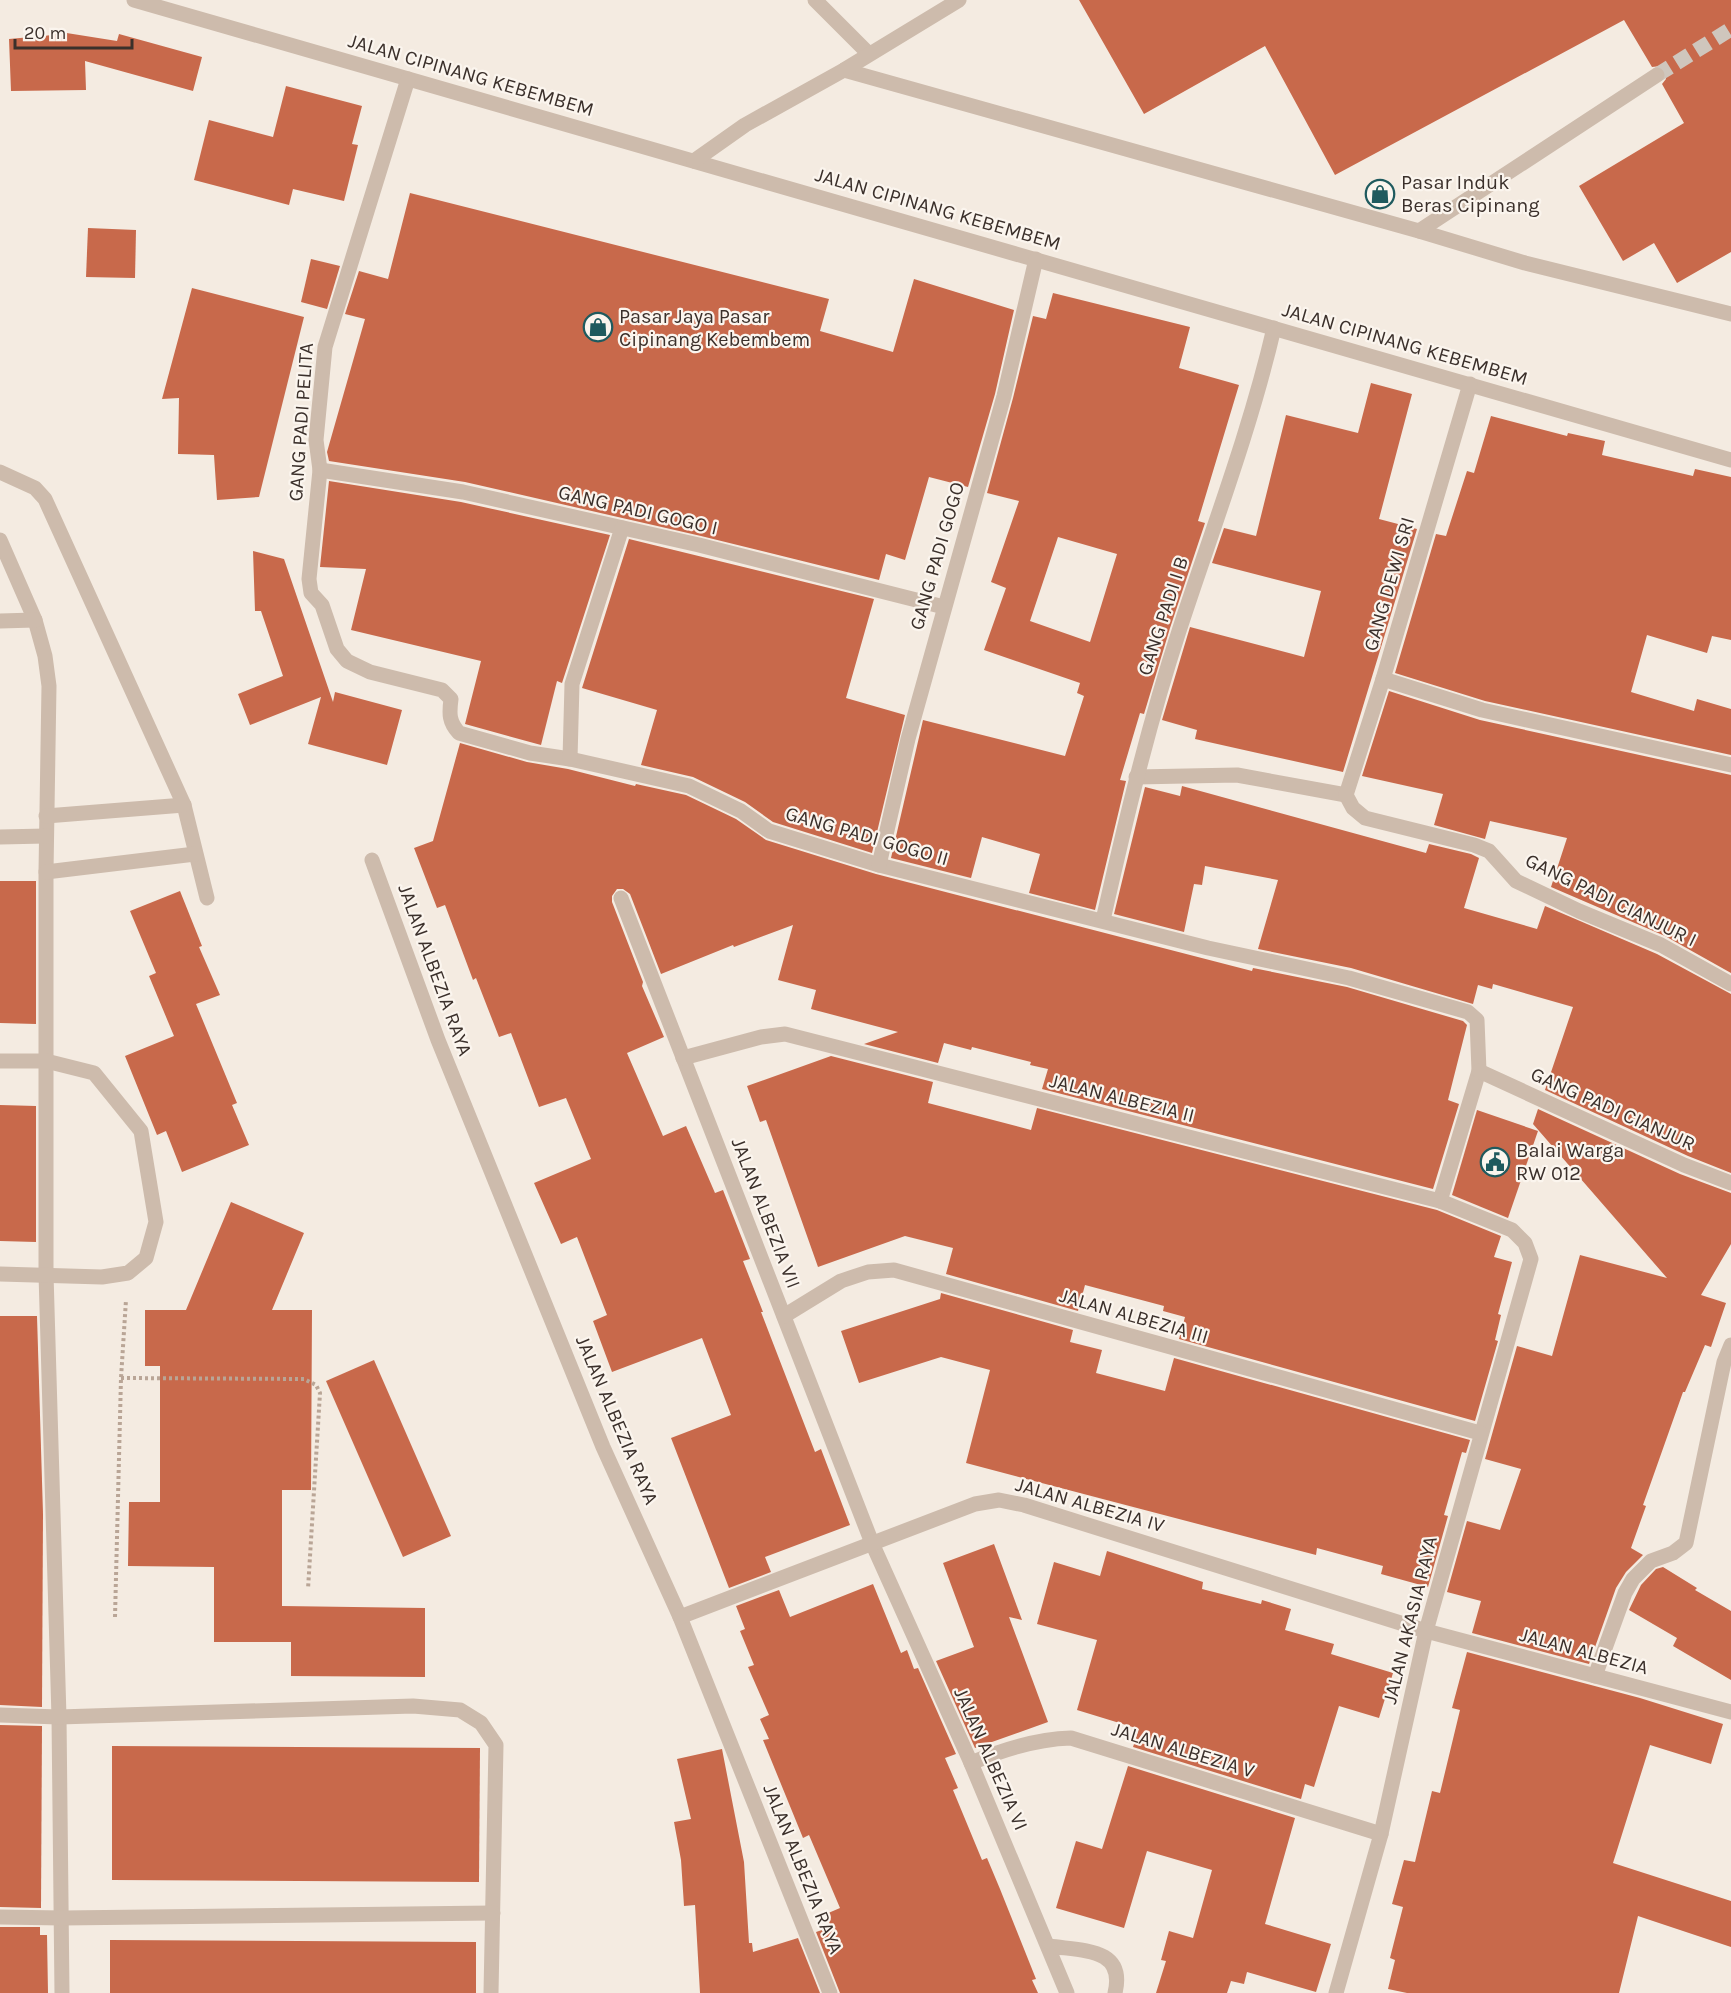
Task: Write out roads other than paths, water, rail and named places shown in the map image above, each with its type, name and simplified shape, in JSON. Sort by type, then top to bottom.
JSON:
[{"type":"street","name":"JALAN CIPINANG KEBEMBEM","points":[[134,0],[1731,460]]},
{"type":"street","points":[[815,0],[869,54]]},
{"type":"street","points":[[694,161],[745,125],[844,70],[958,0]]},
{"type":"street","points":[[844,70],[1419,231],[1525,263],[1731,314]]},
{"type":"street","points":[[1419,231],[1657,75]]},
{"type":"street","name":"GANG PADI PELITA","points":[[346,661],[337,650],[321,605],[311,593],[309,579],[320,470],[316,440],[325,347],[408,79]]},
{"type":"street","name":"GANG PADI GOGO","points":[[879,865],[908,739],[1004,396],[1036,259]]},
{"type":"street","name":"GANG PADI I B","points":[[1103,920],[1136,777],[1179,633],[1236,463],[1274,328]]},
{"type":"street","name":"GANG DEWI SRI","points":[[1346,795],[1383,679],[1470,384]]},
{"type":"street","name":"GANG PADI GOGO I","points":[[320,470],[463,492],[699,545],[944,607]]},
{"type":"street","points":[[0,472],[35,488],[45,499],[184,805],[207,898]]},
{"type":"street","points":[[570,759],[572,684],[622,528]]},
{"type":"street","points":[[0,540],[35,620],[45,656],[49,686],[46,816],[46,1274],[59,1717],[63,1993]]},
{"type":"street","points":[[0,621],[35,620]]},
{"type":"street","name":"GANG PADI GOGO II","points":[[346,661],[370,672],[442,690],[451,699],[449,716],[452,726],[459,734],[530,753],[570,759],[689,786],[741,811],[770,831],[879,865],[1208,948],[1349,978],[1468,1012],[1477,1020],[1479,1071],[1440,1201]]},
{"type":"street","points":[[1383,679],[1482,710],[1731,765]]},
{"type":"street","points":[[1136,777],[1237,775],[1346,795]]},
{"type":"street","name":"GANG PADI CIANJUR I","points":[[1346,795],[1353,808],[1365,818],[1474,844],[1489,851],[1516,881],[1579,911],[1661,945],[1731,984]]},
{"type":"street","points":[[46,816],[184,805]]},
{"type":"street","points":[[0,837],[46,836]]},
{"type":"street","points":[[46,872],[195,854]]},
{"type":"street","name":"JALAN ALBEZIA RAYA","points":[[372,860],[438,1040],[599,1436],[680,1617],[830,1993]]},
{"type":"street","name":"JALAN ALBEZIA VII","points":[[621,898],[873,1543]]},
{"type":"street","name":"JALAN ALBEZIA II","points":[[683,1058],[761,1037],[785,1034],[1440,1201],[1512,1230],[1525,1243],[1531,1259]]},
{"type":"street","points":[[0,1061],[46,1061],[94,1073],[141,1131],[156,1222],[146,1258],[128,1273],[102,1277],[0,1274]]},
{"type":"street","name":"GANG PADI CIANJUR","points":[[1479,1071],[1684,1165],[1731,1183]]},
{"type":"street","name":"JALAN AKASIA RAYA","points":[[1336,1993],[1381,1834],[1426,1631],[1480,1433],[1531,1259]]},
{"type":"street","name":"JALAN ALBEZIA III","points":[[784,1316],[841,1281],[868,1272],[894,1270],[1480,1433]]},
{"type":"street","points":[[1595,1676],[1625,1593],[1633,1580],[1651,1561],[1674,1553],[1686,1543],[1724,1362],[1731,1345]]},
{"type":"street","name":"JALAN ALBEZIA IV","points":[[680,1617],[975,1504],[999,1500],[1024,1505],[1426,1631]]},
{"type":"street","name":"JALAN ALBEZIA VI","points":[[873,1543],[971,1763],[1067,1993]]},
{"type":"street","name":"JALAN ALBEZIA","points":[[1426,1631],[1731,1712]]},
{"type":"street","points":[[0,1715],[59,1717],[413,1706],[460,1710],[481,1723],[496,1745],[491,1993]]},
{"type":"street","name":"JALAN ALBEZIA V","points":[[971,1763],[1001,1751],[1047,1739],[1071,1738],[1381,1834]]},
{"type":"street","points":[[0,1917],[493,1913]]},
{"type":"street","points":[[1049,1946],[1100,1954],[1111,1961],[1118,1974],[1115,1993]]},
{"type":"tunnel","points":[[1657,75],[1731,29]]},
{"type":"place","name":"Pasar Induk Beras Cipinang","points":[[1380,194]]},
{"type":"place","name":"Pasar Jaya Pasar Cipinang Kebembem","points":[[598,327]]},
{"type":"place","name":"Balai Warga RW 012","points":[[1495,1162]]}]
